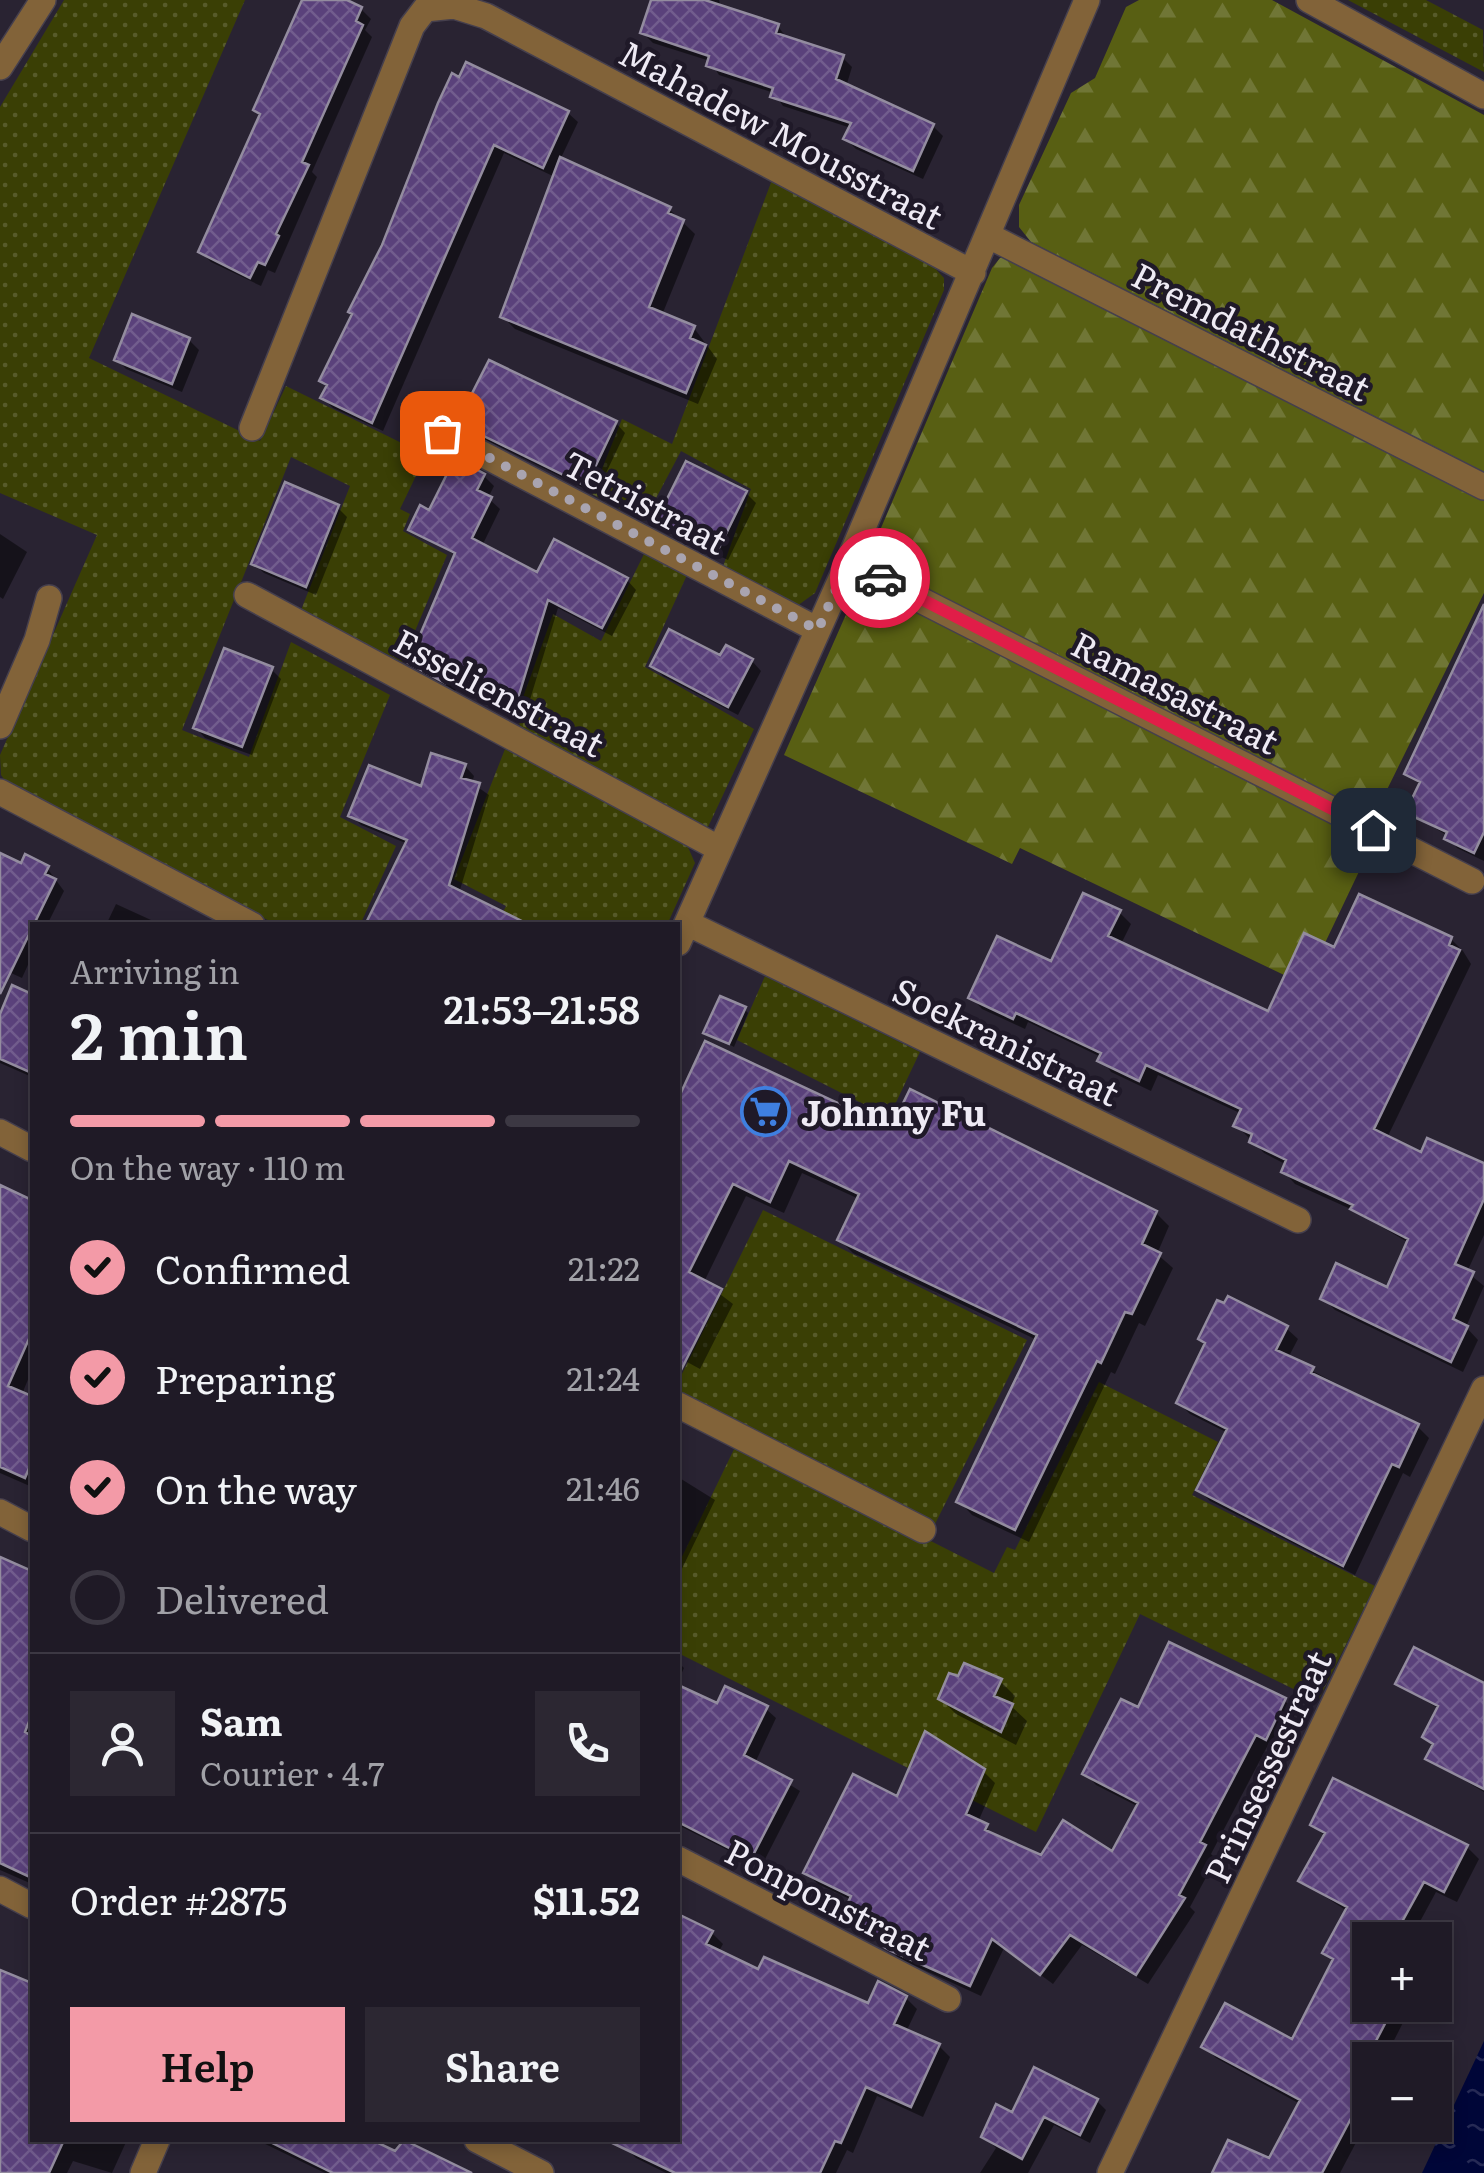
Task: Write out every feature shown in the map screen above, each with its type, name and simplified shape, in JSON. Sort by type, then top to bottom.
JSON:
[{"type":"street","points":[[0,67],[43,0]]},
{"type":"street","points":[[682,933],[973,274],[1086,0]]},
{"type":"street","points":[[1308,0],[1484,96]]},
{"type":"street","name":"Mahadew Mousstraat","points":[[252,428],[412,26],[425,9],[454,6],[486,16],[973,274]]},
{"type":"street","name":"Premdathstraat","points":[[989,236],[1484,486]]},
{"type":"street","name":"Tetristraat","points":[[442,433],[818,630]]},
{"type":"street","name":"Ramasastraat","points":[[848,562],[1472,881]]},
{"type":"street","name":"Esselienstraat","points":[[247,595],[720,849]]},
{"type":"street","points":[[0,726],[37,640],[49,598]]},
{"type":"street","points":[[0,792],[246,922]]},
{"type":"street","name":"Soekranistraat","points":[[682,933],[1298,1220]]},
{"type":"street","points":[[0,1132],[30,1149]]},
{"type":"street","name":"Prinsessestraat","points":[[1110,2173],[1484,1389]]},
{"type":"street","points":[[680,1405],[923,1530]]},
{"type":"street","points":[[0,1512],[30,1527]]},
{"type":"street","name":"Ponponstraat","points":[[680,1861],[948,1999]]},
{"type":"street","points":[[0,1889],[30,1905]]},
{"type":"street","points":[[143,2173],[157,2142]]},
{"type":"street","points":[[481,2142],[541,2173]]},
{"type":"green space","points":[[64,0],[245,0],[89,358],[260,441],[286,386],[426,455],[400,509],[410,514],[403,531],[447,555],[402,662],[301,610],[350,486],[291,457],[182,730],[249,757],[291,642],[390,695],[340,817],[396,846],[361,922],[271,922],[6,782],[1,775],[0,755],[97,535],[0,493],[0,107]]},
{"type":"green space","points":[[1139,0],[1272,0],[1484,115],[1484,472],[1031,242],[1019,227],[1019,205],[1071,93],[1095,78],[1126,7]]},
{"type":"green space","points":[[1348,0],[1426,0],[1483,30],[1484,72]]},
{"type":"green space","points":[[772,180],[930,263],[944,278],[944,290],[815,593],[797,606],[721,572],[751,489],[681,451],[644,521],[592,494],[622,419],[672,444]]},
{"type":"green space","points":[[1014,257],[1484,495],[1484,593],[1373,818],[883,571],[874,557],[875,542],[992,268],[1000,258]]},
{"type":"green space","points":[[644,554],[687,575],[645,667],[754,729],[708,827],[694,825],[522,729],[516,717],[553,614],[601,641]]},
{"type":"green space","points":[[867,587],[1374,840],[1305,985],[1020,848],[1012,864],[784,755],[855,594]]},
{"type":"green space","points":[[505,749],[687,845],[695,863],[668,922],[498,922],[506,906],[454,879]]},
{"type":"green space","points":[[765,976],[920,1052],[889,1117],[737,1040]]},
{"type":"green space","points":[[763,1210],[1027,1340],[935,1524],[680,1398],[680,1378]]},
{"type":"green space","points":[[1099,1382],[1218,1442],[1192,1495],[1375,1586],[1318,1701],[1140,1614],[1036,1832],[680,1654],[680,1561],[737,1443],[994,1573],[1007,1547],[1015,1550]]},
{"type":"water","points":[[1484,2041],[1484,2173],[1422,2173],[1437,2142],[1452,2142],[1452,2109]]},
{"type":"building","points":[[302,0],[347,0],[362,7],[356,21],[363,25],[302,162],[309,165],[276,234],[279,236],[265,265],[258,262],[250,278],[198,252],[260,114],[253,110]]},
{"type":"building","points":[[651,0],[705,0],[779,24],[776,33],[844,55],[836,79],[934,124],[913,171],[843,139],[851,123],[770,97],[773,88],[706,66],[709,56],[640,33]]},
{"type":"building","points":[[466,62],[569,111],[543,168],[494,145],[372,423],[320,398],[327,385],[319,381],[382,245],[438,103],[452,73],[459,77]]},
{"type":"building","points":[[560,157],[671,207],[668,213],[684,220],[649,307],[695,326],[690,338],[706,345],[686,393],[500,317]]},
{"type":"building","points":[[132,314],[190,338],[172,384],[114,360]]},
{"type":"building","points":[[489,360],[617,421],[586,486],[457,423]]},
{"type":"building","points":[[455,458],[485,474],[477,490],[492,497],[472,538],[537,572],[554,539],[628,578],[602,628],[548,600],[518,698],[448,676],[445,683],[408,663],[455,553],[408,530],[420,505],[429,510]]},
{"type":"building","points":[[686,461],[747,491],[717,552],[655,523]]},
{"type":"building","points":[[285,482],[339,505],[306,587],[251,564]]},
{"type":"building","points":[[1484,604],[1484,832],[1474,853],[1444,839],[1447,832],[1405,813],[1420,782],[1404,774]]},
{"type":"building","points":[[669,629],[720,655],[726,645],[753,659],[728,707],[650,666]]},
{"type":"building","points":[[224,648],[273,667],[242,747],[193,728]]},
{"type":"building","points":[[431,753],[466,764],[461,778],[480,783],[449,885],[524,922],[366,922],[407,840],[348,816],[369,765],[421,786]]},
{"type":"building","points":[[0,853],[21,863],[25,854],[49,866],[45,874],[56,879],[35,922],[30,922],[30,932],[0,994]]},
{"type":"building","points":[[1083,893],[1121,910],[1108,936],[1268,1011],[1304,933],[1334,947],[1359,894],[1452,937],[1449,945],[1460,950],[1374,1129],[1421,1152],[1427,1138],[1484,1163],[1484,1199],[1455,1264],[1474,1272],[1453,1319],[1468,1326],[1451,1362],[1320,1299],[1336,1263],[1387,1287],[1408,1239],[1350,1209],[1353,1205],[1281,1172],[1286,1160],[1249,1142],[1252,1134],[1233,1126],[1241,1109],[1146,1065],[1139,1081],[1097,1061],[1101,1053],[1016,1013],[1013,1019],[968,998],[997,936],[1051,961]]},
{"type":"building","points":[[12,985],[30,993],[30,1072],[0,1059],[0,1014]]},
{"type":"building","points":[[720,996],[746,1007],[729,1044],[703,1033]]},
{"type":"building","points":[[705,1041],[891,1128],[910,1089],[1157,1211],[1142,1244],[1161,1253],[1132,1314],[1125,1312],[1101,1363],[1097,1361],[1015,1530],[956,1502],[1037,1335],[837,1240],[859,1194],[789,1161],[770,1202],[733,1184],[689,1272],[722,1289],[680,1372],[680,1095]]},
{"type":"building","points":[[0,1185],[30,1199],[30,1336],[8,1386],[30,1395],[30,1466],[25,1478],[0,1467]]},
{"type":"building","points":[[1228,1296],[1288,1326],[1276,1350],[1314,1367],[1311,1373],[1419,1424],[1399,1467],[1392,1464],[1343,1566],[1196,1490],[1227,1429],[1176,1403],[1205,1343],[1198,1339],[1217,1300],[1224,1303]]},
{"type":"building","points":[[0,1557],[30,1570],[30,1719],[25,1732],[30,1735],[30,1877],[0,1863]]},
{"type":"building","points":[[1169,1642],[1286,1698],[1266,1740],[1256,1735],[1200,1842],[1206,1845],[1179,1895],[1185,1898],[1136,1975],[1070,1935],[1040,1975],[992,1939],[970,1986],[891,1951],[884,1947],[887,1940],[841,1918],[851,1896],[803,1873],[853,1774],[897,1796],[925,1731],[985,1769],[966,1814],[988,1824],[985,1830],[1041,1855],[1063,1820],[1112,1851],[1138,1803],[1082,1774],[1121,1699],[1138,1707]]},
{"type":"building","points":[[1414,1647],[1484,1683],[1484,1789],[1425,1759],[1433,1744],[1422,1737],[1438,1706],[1395,1684]]},
{"type":"building","points":[[964,1663],[1002,1679],[994,1696],[1013,1704],[1001,1732],[938,1699],[949,1673],[958,1676]]},
{"type":"building","points":[[680,1686],[717,1703],[725,1686],[768,1706],[744,1755],[792,1780],[751,1859],[680,1823]]},
{"type":"building","points":[[1333,1778],[1468,1845],[1444,1892],[1424,1882],[1402,1922],[1352,1922],[1352,2022],[1386,2022],[1375,2042],[1352,2042],[1352,2116],[1322,2173],[1212,2173],[1228,2140],[1269,2158],[1300,2100],[1201,2047],[1225,2003],[1292,2039],[1333,1959],[1322,1953],[1347,1907],[1298,1881],[1325,1833],[1310,1825]]},
{"type":"building","points":[[680,1915],[713,1931],[706,1944],[758,1969],[764,1957],[868,2003],[878,1981],[907,1996],[894,2024],[940,2044],[911,2107],[866,2087],[841,2143],[835,2141],[820,2173],[675,2173],[610,2142],[680,2142]]},
{"type":"building","points":[[0,1970],[30,1982],[30,2142],[63,2142],[49,2173],[0,2173]]},
{"type":"building","points":[[1034,2067],[1098,2099],[1080,2135],[1044,2117],[1022,2159],[981,2137],[996,2104],[1012,2112]]},
{"type":"building","points":[[270,2142],[376,2142],[395,2151],[402,2142],[408,2142],[472,2173],[333,2173]]},
{"type":"way so far","points":[[442,433],[818,630],[848,562],[880,578]]},
{"type":"place","name":"Johnny Fu","points":[[766,1111]]},
{"type":"route","points":[[880,578],[1373,830]]}]
